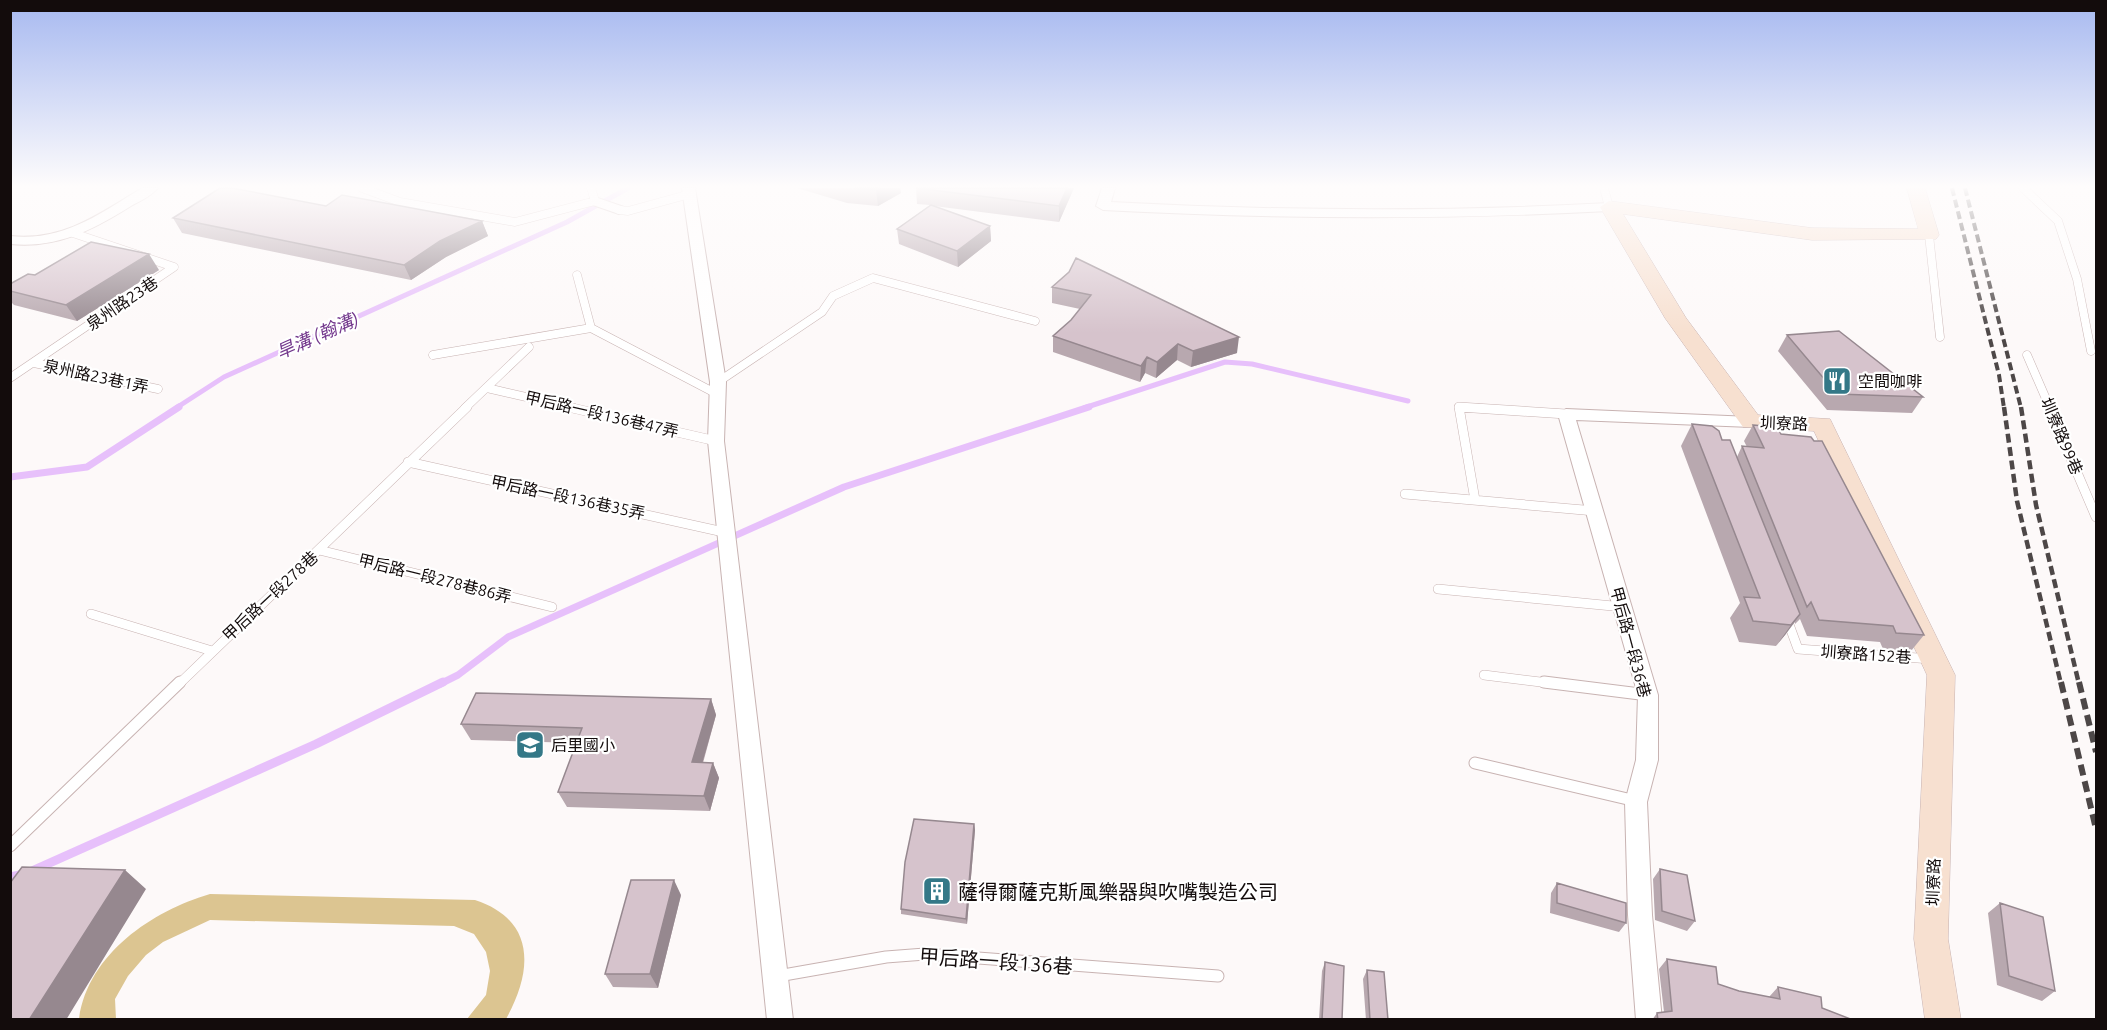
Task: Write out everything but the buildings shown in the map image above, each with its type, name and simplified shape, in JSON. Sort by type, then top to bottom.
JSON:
[{"type":"street","points":[[10,240],[26,244],[55,240],[65,236]]},
{"type":"street","points":[[696,236],[718,388],[716,441],[729,537],[780,1020]]},
{"type":"street","name":"圳寮路","points":[[1626,236],[1638,259],[1711,370],[1751,422],[1822,424],[1941,675],[1931,939],[1943,1020]]},
{"type":"street","points":[[1566,414],[1713,426],[1751,422]]},
{"type":"street","name":"甲后路一段36巷","points":[[1566,414],[1648,695],[1647,760],[1636,802],[1640,915],[1649,1020]]},
{"type":"lane","name":"泉州路23巷","points":[[10,378],[174,267],[82,236]]},
{"type":"lane","points":[[1929,236],[1940,337]]},
{"type":"lane","points":[[2063,236],[2077,279],[2091,351]]},
{"type":"lane","points":[[577,275],[591,327]]},
{"type":"lane","points":[[433,355],[591,327],[718,388],[822,312],[833,296],[873,278],[1035,321]]},
{"type":"lane","name":"甲后路一段278巷","points":[[10,846],[529,347]]},
{"type":"lane","name":"圳寮路99巷","points":[[2027,355],[2097,517]]},
{"type":"lane","name":"泉州路23巷1弄","points":[[34,363],[158,389]]},
{"type":"lane","name":"甲后路一段136巷47弄","points":[[487,388],[716,441]]},
{"type":"lane","points":[[1475,501],[1459,407],[1566,414]]},
{"type":"lane","name":"甲后路一段136巷35弄","points":[[408,462],[729,537]]},
{"type":"lane","points":[[1405,494],[1595,511]]},
{"type":"lane","name":"甲后路一段278巷86弄","points":[[319,550],[552,606]]},
{"type":"lane","points":[[1438,589],[1623,607]]},
{"type":"lane","name":"圳寮路152巷","points":[[1782,605],[1798,650],[1934,660]]},
{"type":"lane","points":[[91,614],[212,651]]},
{"type":"lane","points":[[1484,675],[1648,695]]},
{"type":"lane","points":[[1475,763],[1636,802]]},
{"type":"lane","name":"甲后路一段136巷","points":[[775,976],[886,957],[925,954],[1218,976]]},
{"type":"shaded area","points":[[210,894],[475,900],[495,909],[509,920],[519,934],[524,949],[521,983],[506,1019],[467,1019],[486,995],[490,971],[486,952],[474,934],[454,926],[210,920],[163,942],[146,955],[128,976],[115,999],[116,1019],[79,1019],[85,996],[95,974],[109,955],[145,924],[166,912]]},
{"type":"waterway","name":"旱溝 (翰溝)","points":[[176,408],[224,377],[536,236]]},
{"type":"waterway","points":[[1084,408],[1225,362],[1252,364],[1408,401]]},
{"type":"waterway","name":"旱溝 (翰溝)","points":[[10,477],[87,467],[179,407]]},
{"type":"waterway","points":[[440,684],[458,675],[508,637],[844,487],[1089,407]]},
{"type":"waterway","points":[[10,877],[25,874],[316,744],[443,682]]},
{"type":"railway","points":[[1964,236],[1999,375],[2004,408]]},
{"type":"railway","points":[[1977,236],[2021,408]]},
{"type":"railway","points":[[2004,407],[2017,501],[2061,684]]},
{"type":"railway","points":[[2021,407],[2036,505],[2079,684]]},
{"type":"railway","points":[[2061,682],[2096,829]]},
{"type":"railway","points":[[2079,682],[2096,752]]},
{"type":"place","name":"空間咖啡","points":[[1837,381]]},
{"type":"place","name":"后里國小","points":[[530,745]]},
{"type":"place","name":"薩得爾薩克斯風樂器與吹嘴製造公司","points":[[937,891]]}]
